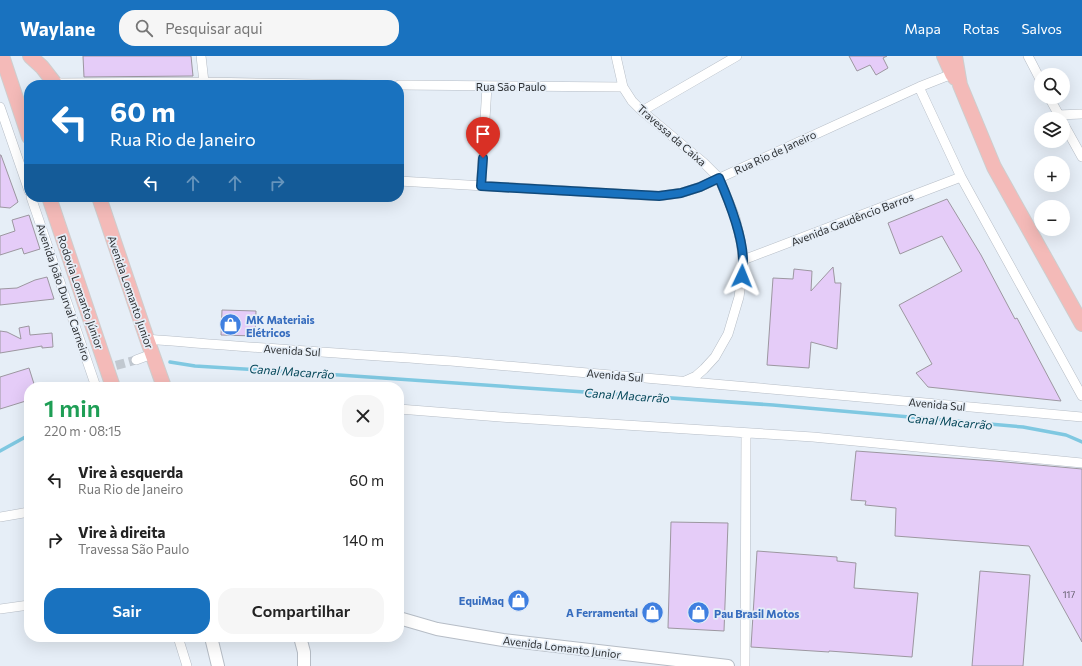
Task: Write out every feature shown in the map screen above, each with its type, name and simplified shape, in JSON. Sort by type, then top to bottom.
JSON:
[{"type":"highway","points":[[2,56],[24,122]]},
{"type":"highway","points":[[30,56],[42,67],[52,80]]},
{"type":"highway","points":[[944,56],[994,167],[1082,324]]},
{"type":"highway","points":[[955,56],[956,80]]},
{"type":"highway","name":"Rodovia Lomanto Júnior","points":[[51,202],[111,382]]},
{"type":"highway","name":"Avenida Lomanto Junior","points":[[101,202],[162,382]]},
{"type":"main road","name":"Avenida Lomanto Junior","points":[[404,619],[437,629],[503,640],[728,666]]},
{"type":"main road","points":[[212,642],[218,666]]},
{"type":"main road","points":[[301,642],[304,652],[304,666]]},
{"type":"street","points":[[201,56],[204,80]]},
{"type":"street","name":"Travessa da Caixa","points":[[616,56],[623,87],[632,101],[704,163],[719,178],[734,217],[741,243],[744,260],[742,276],[728,334],[715,357],[704,369],[696,376],[683,381]]},
{"type":"street","points":[[642,111],[737,56]]},
{"type":"street","points":[[1028,56],[1034,68]]},
{"type":"street","name":"Rua Rio de Janeiro","points":[[404,181],[659,196],[681,193],[700,187],[919,87],[956,80]]},
{"type":"street","name":"Rua São Paulo","points":[[404,85],[623,87]]},
{"type":"street","points":[[481,186],[487,86]]},
{"type":"street","points":[[919,87],[961,177],[1082,396]]},
{"type":"street","points":[[0,107],[24,177]]},
{"type":"street","points":[[1070,117],[1082,114]]},
{"type":"street","points":[[1070,135],[1082,157]]},
{"type":"street","name":"Avenida Gaudêncio Barros","points":[[744,260],[961,177]]},
{"type":"street","name":"Avenida João Durval Carneiro","points":[[33,202],[95,382]]},
{"type":"street","name":"Avenida Sul","points":[[147,339],[460,362],[1082,417]]},
{"type":"street","points":[[136,360],[152,354]]},
{"type":"street","points":[[92,372],[103,369]]},
{"type":"street","points":[[404,410],[813,437],[1082,464]]},
{"type":"street","points":[[745,666],[746,433]]},
{"type":"street","points":[[0,517],[24,513]]},
{"type":"street","points":[[0,609],[24,606]]},
{"type":"street","points":[[180,642],[187,666]]},
{"type":"building","points":[[83,56],[191,56],[193,76],[84,77]]},
{"type":"building","points":[[849,56],[887,56],[883,58],[888,68],[876,75],[870,65],[857,71]]},
{"type":"building","points":[[0,155],[18,202],[10,208],[0,207]]},
{"type":"building","points":[[947,199],[981,255],[1015,319],[1017,318],[1061,401],[928,387],[916,373],[932,364],[899,305],[962,271],[942,236],[900,254],[888,223]]},
{"type":"building","points":[[29,215],[40,249],[24,254],[22,248],[0,255],[0,236],[15,231],[12,220]]},
{"type":"building","points":[[833,267],[835,283],[841,283],[837,349],[811,342],[809,368],[767,365],[773,278],[793,279],[794,269],[812,271],[811,291]]},
{"type":"building","points":[[47,277],[54,299],[0,305],[0,289],[17,288],[35,280]]},
{"type":"building","points":[[222,310],[256,311],[255,336],[221,335]]},
{"type":"building","points":[[29,326],[30,335],[52,333],[53,347],[42,348],[42,346],[0,353],[0,331],[7,332],[21,339],[19,328]]},
{"type":"building","points":[[29,368],[33,382],[24,382],[24,402],[0,409],[0,377]]},
{"type":"building","points":[[856,451],[1082,469],[1082,642],[1029,546],[895,536],[896,508],[865,505],[866,501],[851,500]]},
{"type":"building","points":[[671,522],[728,523],[724,631],[668,628]]},
{"type":"building","points":[[757,551],[837,557],[837,561],[856,563],[854,588],[918,593],[912,657],[751,647]]},
{"type":"building","points":[[980,571],[1030,575],[1023,666],[972,666]]},
{"type":"waterway","name":"Canal Macarrão","points":[[170,362],[195,366],[773,405],[1023,427],[1066,435],[1082,442]]},
{"type":"waterway","name":"Canal Macarrão","points":[[0,451],[24,438]]},
{"type":"tunnel","points":[[103,369],[136,360]]},
{"type":"place","name":"MK Materiais Elétricos","points":[[231,325]]},
{"type":"place","name":"EquiMaq","points":[[519,600]]},
{"type":"place","name":"A Ferramental","points":[[653,612]]},
{"type":"place","name":"Pau Brasil Motos","points":[[698,613]]},
{"type":"route","points":[[483,158],[481,186],[659,196],[681,193],[700,187],[719,178],[734,217],[741,243],[744,260],[742,276]]}]
